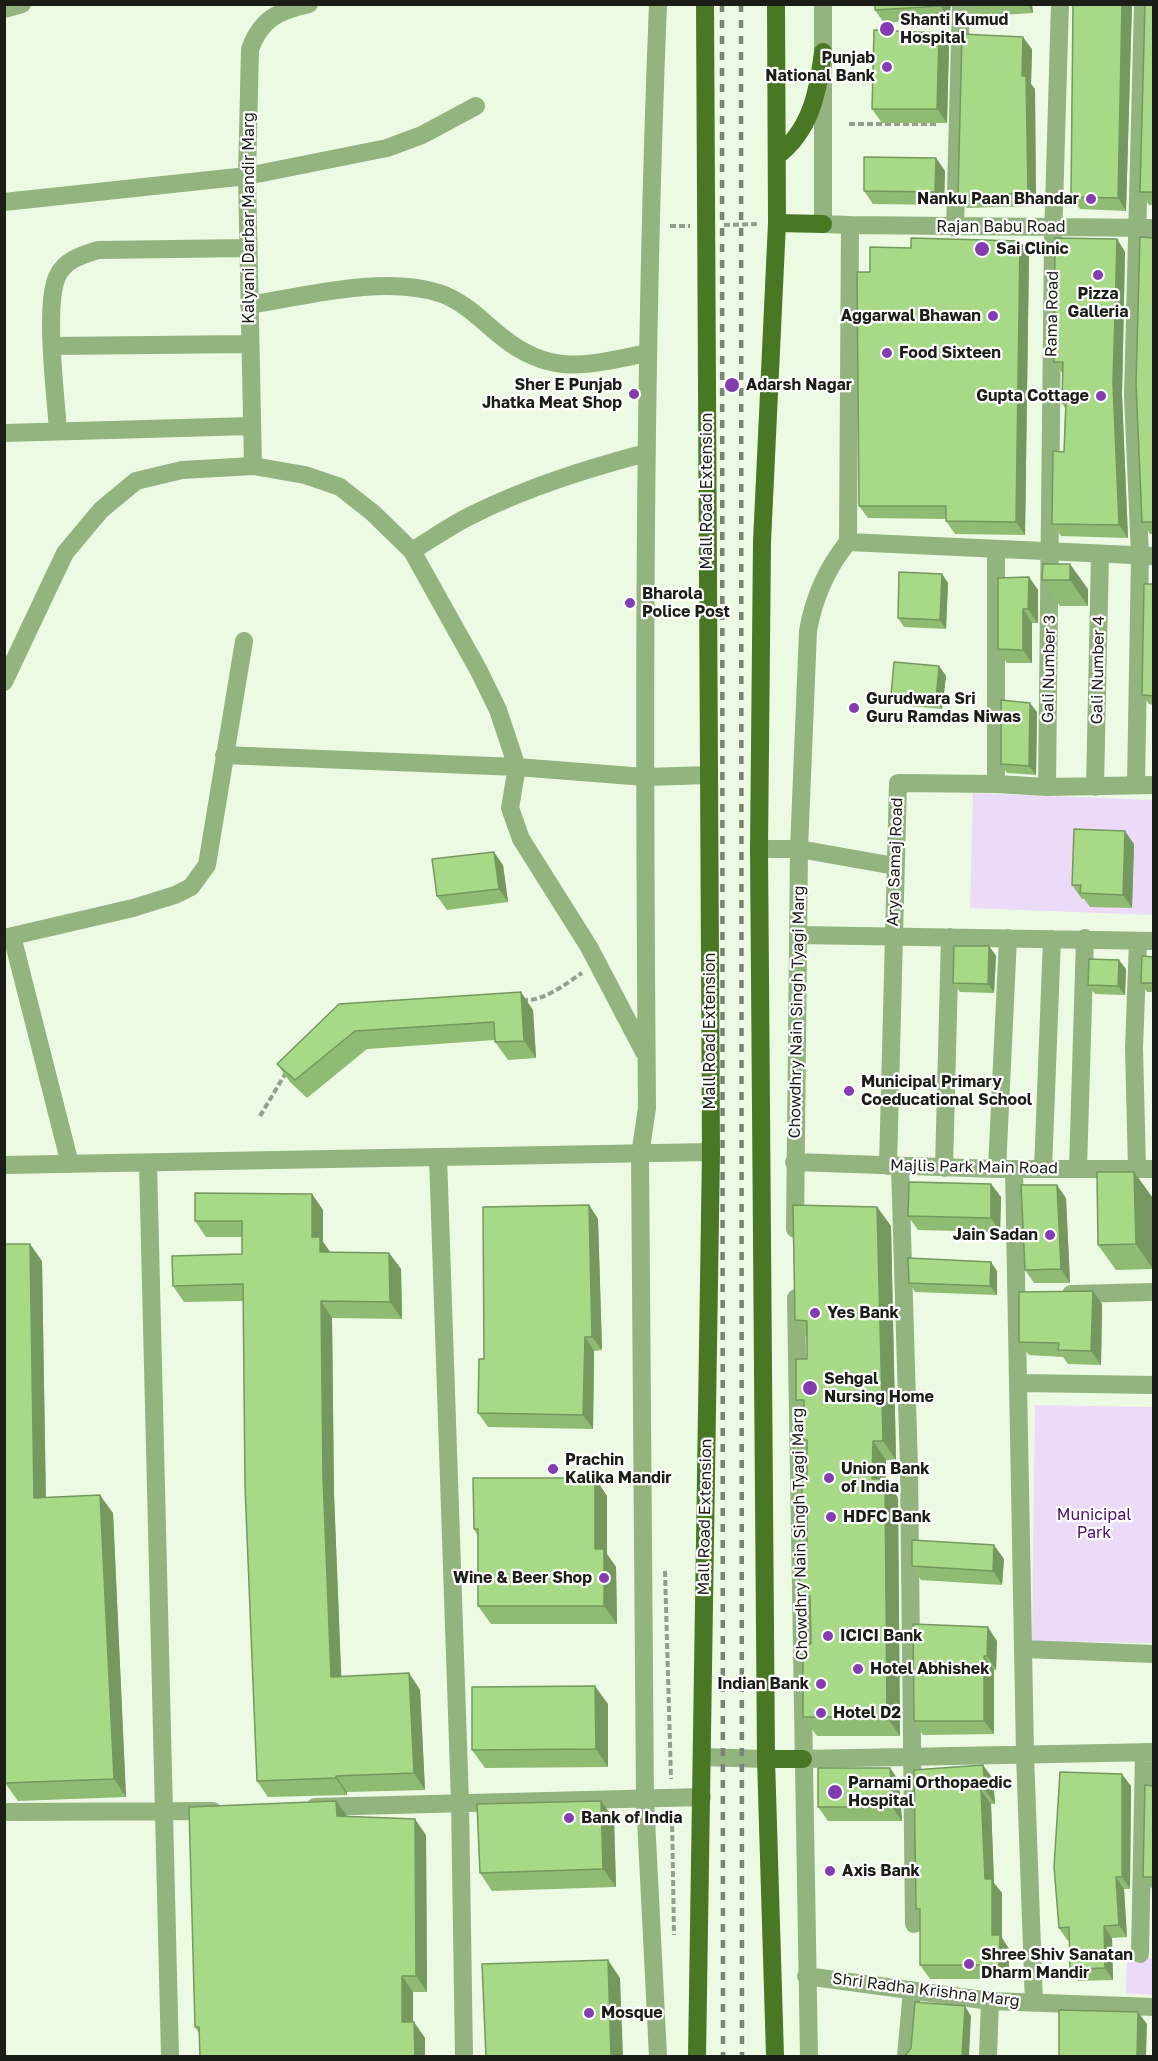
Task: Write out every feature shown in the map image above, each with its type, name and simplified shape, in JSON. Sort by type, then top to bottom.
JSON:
[{"type":"main road","name":"Mall Road Extension","points":[[697,2056],[711,1152],[705,4]]},
{"type":"main road","points":[[775,2056],[766,1759],[759,849],[762,542],[777,223],[776,4]]},
{"type":"main road","points":[[777,156],[794,142],[807,120],[818,94],[823,52]]},
{"type":"main road","points":[[777,223],[823,224]]},
{"type":"main road","points":[[766,1759],[803,1758]]},
{"type":"street","points":[[4,9],[22,4]]},
{"type":"street","name":"Kalyani Darbar Mandir Marg","points":[[253,466],[247,176],[249,49],[257,30],[275,15],[309,4]]},
{"type":"street","points":[[658,4],[646,453],[647,1108],[640,1155],[645,1799],[658,2056]]},
{"type":"street","points":[[823,4],[823,224],[849,225],[848,542],[1147,556]]},
{"type":"street","points":[[956,228],[961,4]]},
{"type":"street","name":"Rama Road","points":[[1050,552],[1054,227],[1060,4]]},
{"type":"street","points":[[1143,4],[1145,228],[1133,395],[1147,556],[1145,785]]},
{"type":"street","points":[[4,202],[247,176],[387,147],[422,135],[476,106]]},
{"type":"street","name":"Rajan Babu Road","points":[[849,225],[956,228],[1145,228]]},
{"type":"street","points":[[58,431],[52,346],[53,301],[57,277],[74,257],[98,250],[248,248]]},
{"type":"street","points":[[249,305],[364,288],[411,287],[440,293],[469,308],[503,339],[539,360],[574,367],[648,353]]},
{"type":"street","points":[[52,346],[250,344]]},
{"type":"street","points":[[4,433],[252,426]]},
{"type":"street","points":[[412,551],[470,516],[515,496],[573,473],[646,453]]},
{"type":"street","points":[[4,682],[65,553],[101,510],[136,481],[182,470],[253,466],[305,475],[340,487],[374,513],[412,551],[498,710],[517,767],[510,808],[521,838],[597,962],[647,1056]]},
{"type":"street","name":"Chowdhry Nain Singh Tyagi Marg","points":[[795,1243],[794,1162],[800,934],[799,849],[808,631],[814,600],[827,572],[848,542]]},
{"type":"street","points":[[996,549],[996,784]]},
{"type":"street","name":"Gali Number 3","points":[[1047,787],[1050,552]]},
{"type":"street","name":"Gali Number 4","points":[[1095,787],[1100,554]]},
{"type":"street","points":[[70,1164],[8,937],[133,908],[175,895],[191,887],[207,865],[224,755],[233,719],[244,641]]},
{"type":"street","points":[[224,755],[517,767],[645,777],[709,775]]},
{"type":"street","name":"Arya Samaj Road","points":[[1145,785],[1047,787],[898,783],[893,935],[1146,941]]},
{"type":"street","points":[[759,849],[799,849],[895,866]]},
{"type":"street","points":[[800,934],[893,935],[894,1166],[906,1306],[914,1924]]},
{"type":"street","points":[[944,1167],[950,936]]},
{"type":"street","points":[[1008,938],[1005,1169],[1016,1295],[1020,1383],[1025,1754],[1034,2003]]},
{"type":"street","points":[[1078,1168],[1085,938]]},
{"type":"street","points":[[1043,1169],[1053,939]]},
{"type":"street","points":[[1145,1169],[1134,1048],[1146,941]]},
{"type":"street","points":[[4,1165],[711,1152]]},
{"type":"street","points":[[438,1157],[460,1802],[464,2056]]},
{"type":"street","name":"Majlis Park Main Road","points":[[794,1162],[1005,1169],[1145,1169]]},
{"type":"street","points":[[148,1163],[162,1812],[170,2056]]},
{"type":"street","name":"Chowdhry Nain Singh Tyagi Marg","points":[[796,1278],[809,2056]]},
{"type":"street","points":[[1016,1295],[1154,1292]]},
{"type":"street","points":[[1020,1383],[1154,1385]]},
{"type":"street","points":[[1023,1648],[1154,1654]]},
{"type":"street","points":[[803,1758],[1149,1752],[1140,1954]]},
{"type":"street","points":[[702,1757],[766,1759]]},
{"type":"street","points":[[293,1808],[702,1797]]},
{"type":"street","points":[[4,1812],[234,1810]]},
{"type":"street","name":"Shri Radha Krishna Marg","points":[[806,1976],[990,2001],[1154,2007]]},
{"type":"street","points":[[906,2056],[912,1990]]},
{"type":"street","points":[[988,2056],[990,2001]]},
{"type":"path","points":[[849,124],[942,124]]},
{"type":"path","points":[[519,1000],[530,1000],[555,991],[597,962]]},
{"type":"path","points":[[260,1116],[274,1088],[293,1064]]},
{"type":"path","points":[[665,1567],[674,1939]]},
{"type":"green space","points":[[973,793],[1153,800],[1153,915],[970,908]]},
{"type":"green space","name":"Municipal Park","points":[[1035,1405],[1153,1407],[1153,1643],[1032,1641]]},
{"type":"green space","points":[[1127,1953],[1153,1959],[1153,1995],[1126,1993]]},
{"type":"building","points":[[875,4],[941,4],[940,6],[875,10]]},
{"type":"building","points":[[1073,4],[1122,4],[1118,198],[1071,197]]},
{"type":"building","points":[[1145,4],[1154,4],[1154,192],[1140,192]]},
{"type":"building","points":[[874,30],[939,33],[937,109],[872,109]]},
{"type":"building","points":[[962,34],[1023,37],[1022,76],[1026,76],[1028,193],[958,196]]},
{"type":"building","points":[[864,157],[936,158],[935,192],[864,191]]},
{"type":"building","points":[[1140,237],[1154,238],[1154,522],[1142,522],[1136,383]]},
{"type":"building","points":[[911,238],[1020,241],[1016,522],[946,521],[946,506],[859,506],[857,272],[870,272],[870,247],[911,248]]},
{"type":"building","points":[[1055,238],[1117,239],[1113,383],[1119,525],[1052,524],[1053,451],[1064,452],[1066,403],[1062,403],[1063,362],[1054,362]]},
{"type":"building","points":[[1043,564],[1070,564],[1070,580],[1042,580]]},
{"type":"building","points":[[899,572],[942,574],[940,620],[898,618]]},
{"type":"building","points":[[1029,577],[1028,609],[1023,609],[1023,650],[998,649],[998,578]]},
{"type":"building","points":[[1144,584],[1154,584],[1154,696],[1142,695]]},
{"type":"building","points":[[894,662],[939,666],[936,700],[891,696]]},
{"type":"building","points":[[1001,700],[1030,703],[1029,766],[1001,764]]},
{"type":"building","points":[[1074,829],[1125,831],[1123,895],[1080,893],[1081,885],[1072,885]]},
{"type":"building","points":[[494,852],[499,889],[437,896],[432,859]]},
{"type":"building","points":[[954,946],[989,946],[988,984],[953,983]]},
{"type":"building","points":[[1142,956],[1154,957],[1154,983],[1141,983]]},
{"type":"building","points":[[1089,959],[1119,960],[1118,986],[1088,985]]},
{"type":"building","points":[[521,992],[524,1041],[495,1042],[494,1022],[355,1031],[295,1080],[277,1064],[339,1004]]},
{"type":"building","points":[[1097,1172],[1134,1172],[1136,1244],[1098,1245]]},
{"type":"building","points":[[909,1182],[991,1184],[991,1218],[908,1216]]},
{"type":"building","name":"Jain Sadan","points":[[1021,1185],[1057,1185],[1061,1269],[1025,1270]]},
{"type":"building","points":[[195,1193],[312,1194],[312,1237],[320,1237],[320,1252],[389,1253],[390,1302],[321,1301],[323,1477],[331,1677],[409,1673],[414,1773],[257,1781],[245,1486],[243,1284],[173,1286],[172,1256],[242,1254],[242,1221],[195,1221]]},
{"type":"building","points":[[589,1205],[592,1337],[585,1337],[583,1415],[478,1413],[479,1359],[484,1359],[483,1207]]},
{"type":"building","points":[[793,1205],[877,1207],[883,1441],[873,1441],[872,1479],[885,1479],[887,1717],[803,1717],[803,1644],[811,1644],[810,1596],[800,1596],[799,1558],[807,1558],[807,1516],[802,1516],[802,1478],[807,1478],[807,1440],[804,1440],[804,1400],[796,1400],[796,1359],[807,1359],[807,1321],[795,1320]]},
{"type":"building","points":[[4,1244],[30,1244],[34,1498],[100,1495],[114,1779],[5,1783]]},
{"type":"building","points":[[908,1258],[991,1262],[990,1286],[909,1283]]},
{"type":"building","points":[[1093,1291],[1091,1351],[1058,1350],[1059,1343],[1019,1342],[1019,1292]]},
{"type":"building","points":[[473,1478],[595,1478],[595,1549],[604,1549],[604,1606],[478,1606],[478,1529],[474,1529]]},
{"type":"building","points":[[912,1540],[994,1545],[993,1571],[912,1566]]},
{"type":"building","points":[[913,1624],[988,1627],[987,1656],[984,1656],[984,1721],[914,1721]]},
{"type":"building","points":[[595,1686],[596,1749],[472,1750],[472,1687]]},
{"type":"building","points":[[983,1765],[985,1790],[981,1790],[985,1879],[992,1879],[992,1935],[1000,1935],[999,1965],[920,1965],[920,1909],[916,1909],[914,1770]]},
{"type":"building","points":[[818,1768],[890,1768],[892,1807],[818,1807]]},
{"type":"building","points":[[1060,1772],[1122,1774],[1122,1877],[1116,1877],[1119,1925],[1104,1926],[1105,1968],[1070,1969],[1069,1927],[1059,1928],[1054,1867]]},
{"type":"building","points":[[1145,1785],[1154,1786],[1154,1877],[1143,1877]]},
{"type":"building","points":[[336,1801],[337,1816],[415,1819],[416,1976],[402,1976],[402,2022],[414,2022],[415,2056],[200,2056],[199,2027],[195,2027],[189,1807]]},
{"type":"building","points":[[601,1801],[603,1869],[480,1873],[477,1804]]},
{"type":"building","points":[[608,1960],[611,2056],[486,2056],[482,1964]]},
{"type":"building","points":[[915,2002],[965,2006],[962,2056],[905,2056],[911,2048]]},
{"type":"building","points":[[1059,2010],[1138,2012],[1137,2056],[1059,2056]]},
{"type":"railway","points":[[722,4],[723,2056]]},
{"type":"railway","points":[[741,4],[742,2056]]},
{"type":"place","name":"Shanti Kumud Hospital","points":[[887,29]]},
{"type":"place","name":"Punjab National Bank","points":[[887,67]]},
{"type":"place","name":"Nanku Paan Bhandar","points":[[1091,199]]},
{"type":"place","name":"Sai Clinic","points":[[982,249]]},
{"type":"place","name":"Pizza Galleria","points":[[1098,275]]},
{"type":"place","name":"Aggarwal Bhawan","points":[[993,316]]},
{"type":"place","name":"Food Sixteen","points":[[887,353]]},
{"type":"place","name":"Adarsh Nagar","points":[[732,385]]},
{"type":"place","name":"Sher E Punjab Jhatka Meat Shop","points":[[634,394]]},
{"type":"place","name":"Gupta Cottage","points":[[1101,396]]},
{"type":"place","name":"Bharola Police Post","points":[[630,603]]},
{"type":"place","name":"Gurudwara Sri Guru Ramdas Niwas","points":[[854,708]]},
{"type":"place","name":"Municipal Primary Coeducational School","points":[[849,1091]]},
{"type":"place","name":"Jain Sadan","points":[[1050,1235]]},
{"type":"place","name":"Yes Bank","points":[[815,1313]]},
{"type":"place","name":"Sehgal Nursing Home","points":[[810,1388]]},
{"type":"place","name":"Prachin Kalika Mandir","points":[[553,1469]]},
{"type":"place","name":"Union Bank of India","points":[[829,1478]]},
{"type":"place","name":"HDFC Bank","points":[[831,1517]]},
{"type":"place","name":"Wine & Beer Shop","points":[[604,1578]]},
{"type":"place","name":"ICICI Bank","points":[[828,1636]]},
{"type":"place","name":"Hotel Abhishek","points":[[858,1669]]},
{"type":"place","name":"Indian Bank","points":[[821,1684]]},
{"type":"place","name":"Hotel D2","points":[[821,1713]]},
{"type":"place","name":"Parnami Orthopaedic Hospital","points":[[835,1792]]},
{"type":"place","name":"Bank of India","points":[[569,1818]]},
{"type":"place","name":"Axis Bank","points":[[830,1871]]},
{"type":"place","name":"Shree Shiv Sanatan Dharm Mandir","points":[[969,1964]]},
{"type":"place","name":"Mosque","points":[[589,2013]]}]
